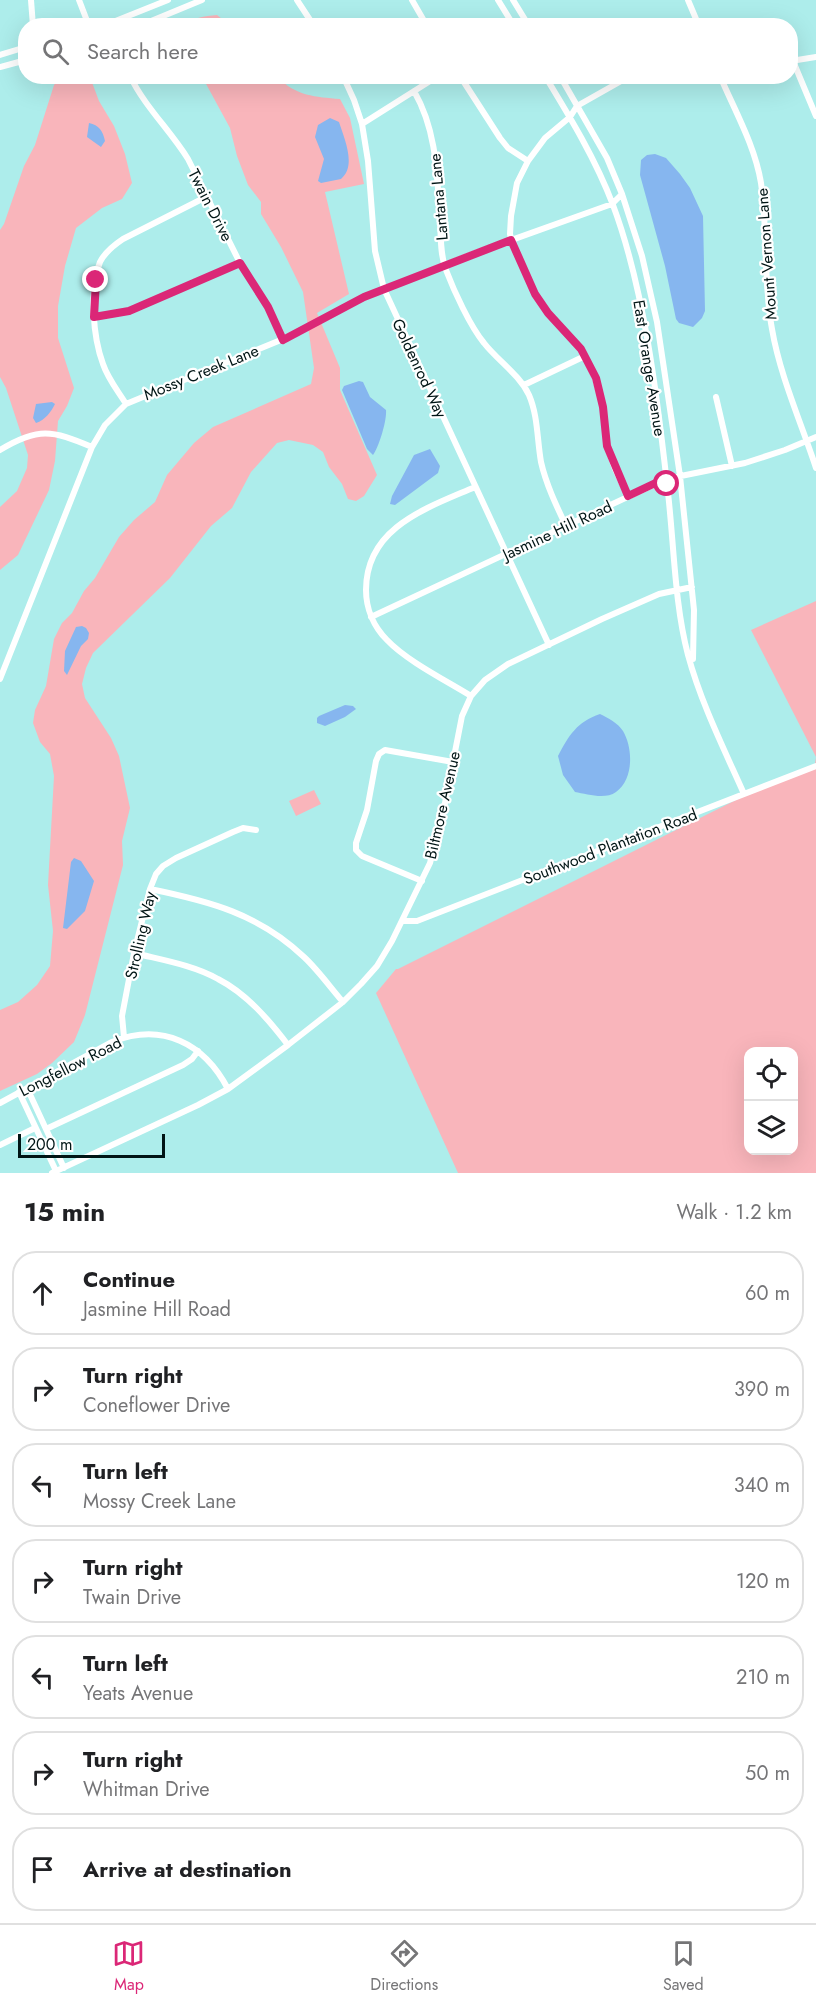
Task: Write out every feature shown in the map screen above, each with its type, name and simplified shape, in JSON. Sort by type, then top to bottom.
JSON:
[{"type":"street","points":[[31,0],[32,18]]},
{"type":"street","points":[[79,0],[86,18]]},
{"type":"street","points":[[161,18],[202,0]]},
{"type":"street","points":[[297,0],[309,18]]},
{"type":"street","points":[[412,0],[423,18]]},
{"type":"street","points":[[498,0],[509,18]]},
{"type":"street","points":[[513,0],[524,18]]},
{"type":"street","points":[[688,0],[696,18]]},
{"type":"street","points":[[124,18],[163,1],[166,16]]},
{"type":"street","points":[[0,55],[18,49]]},
{"type":"street","points":[[798,60],[816,57]]},
{"type":"street","points":[[0,67],[18,62]]},
{"type":"street","points":[[798,75],[816,116]]},
{"type":"street","name":"Twain Drive","points":[[134,84],[145,103],[178,144],[240,263],[268,307],[283,340]]},
{"type":"street","name":"Goldenrod Way","points":[[347,84],[362,124],[368,161],[375,251],[384,289],[549,645]]},
{"type":"street","points":[[362,124],[425,84]]},
{"type":"street","points":[[465,84],[508,148],[528,161]]},
{"type":"street","name":"East Orange Avenue","points":[[550,84],[570,117],[612,204],[625,243],[645,333],[666,478],[682,629],[695,678],[744,794]]},
{"type":"street","name":"East Orange Avenue","points":[[565,84],[607,158],[622,194],[642,256],[657,322],[680,476],[692,587],[694,610],[692,650],[695,678]]},
{"type":"street","points":[[616,84],[578,106],[570,117],[545,138],[528,161],[517,183],[511,216],[511,240],[535,294],[548,313],[572,338],[585,356],[600,391],[610,458],[628,496]]},
{"type":"street","name":"Mount Vernon Lane","points":[[723,84],[757,164],[762,195],[767,291],[772,331],[816,468]]},
{"type":"street","name":"Lantana Lane","points":[[414,91],[430,123],[435,149],[441,243],[445,265],[474,328],[483,342],[524,385],[534,411],[546,479],[566,526]]},
{"type":"street","points":[[563,106],[578,106]]},
{"type":"street","name":"Mossy Creek Lane","points":[[0,680],[92,447],[105,425],[126,404],[283,340],[354,301],[511,240],[612,204],[622,194]]},
{"type":"street","points":[[126,404],[101,361],[94,317],[94,294],[100,262],[111,247],[123,239],[206,197]]},
{"type":"street","points":[[94,317],[129,311],[240,263]]},
{"type":"street","points":[[524,385],[585,356]]},
{"type":"street","points":[[716,397],[732,466]]},
{"type":"street","points":[[0,450],[21,438],[42,432],[59,435],[92,447]]},
{"type":"street","name":"Jasmine Hill Road","points":[[371,617],[666,478],[762,458],[816,437]]},
{"type":"street","points":[[471,696],[392,645],[379,631],[371,617],[367,600],[367,582],[371,563],[381,543],[404,521],[475,487]]},
{"type":"street","name":"Biltmore Avenue","points":[[54,1172],[228,1089],[288,1046],[343,1002],[376,966],[403,921],[430,863],[440,830],[462,716],[471,696],[485,680],[499,669],[659,594],[692,587]]},
{"type":"street","points":[[422,881],[362,856],[356,850],[356,843],[367,810],[376,761],[379,754],[385,750],[453,762]]},
{"type":"street","name":"Southwood Plantation Road","points":[[403,921],[417,921],[816,766]]},
{"type":"street","name":"Strolling Way","points":[[124,1037],[122,1016],[134,953],[156,874],[163,866],[176,858],[243,828],[256,830]]},
{"type":"street","points":[[150,889],[236,911],[273,932],[304,957],[343,1002]]},
{"type":"street","points":[[134,953],[189,967],[218,978],[245,997],[288,1046]]},
{"type":"street","name":"Longfellow Road","points":[[0,1103],[124,1037],[157,1034],[169,1037],[198,1051],[213,1065],[228,1089]]},
{"type":"street","points":[[46,1129],[183,1065],[198,1051]]},
{"type":"street","points":[[27,1088],[64,1168]]},
{"type":"street","points":[[19,1092],[54,1172]]},
{"type":"street","points":[[0,1145],[35,1128]]},
{"type":"shaded area","points":[[217,15],[221,18],[199,18]]},
{"type":"shaded area","points":[[93,84],[99,101],[114,126],[125,154],[132,183],[122,199],[102,208],[76,228],[65,266],[58,306],[58,338],[74,388],[58,421],[55,461],[49,490],[18,555],[0,570],[0,507],[17,491],[27,468],[28,455],[6,388],[0,377],[0,230],[24,166],[35,145],[54,85]]},
{"type":"shaded area","points":[[206,84],[286,84],[299,92],[340,99],[350,118],[364,184],[325,192],[349,294],[317,313],[340,368],[340,390],[377,475],[364,496],[356,501],[348,499],[323,452],[313,445],[289,440],[277,443],[251,472],[232,508],[211,526],[170,578],[93,653],[82,684],[85,698],[111,738],[119,756],[130,808],[122,841],[123,865],[85,1015],[74,1042],[37,1074],[0,1091],[0,1010],[18,1002],[37,985],[50,966],[53,931],[48,885],[54,776],[50,754],[40,742],[33,723],[35,710],[46,686],[54,639],[62,623],[72,613],[119,537],[155,502],[167,475],[194,443],[213,427],[311,384],[314,368],[303,292],[281,247],[261,214],[261,202],[248,185],[230,128]]},
{"type":"shaded area","points":[[816,601],[816,757],[751,630]]},
{"type":"shaded area","points":[[816,768],[816,1173],[458,1173],[376,993],[398,969],[738,799]]},
{"type":"shaded area","points":[[314,790],[321,804],[296,816],[289,801]]},
{"type":"water","points":[[330,118],[339,122],[348,152],[348,167],[341,179],[321,183],[318,181],[324,159],[315,137],[318,125]]},
{"type":"water","points":[[89,123],[102,131],[105,141],[101,147],[87,137]]},
{"type":"water","points":[[655,154],[666,158],[680,174],[690,188],[703,216],[705,311],[693,327],[679,323],[676,319],[665,266],[640,175],[641,160],[647,155]]},
{"type":"water","points":[[359,381],[363,382],[370,397],[386,410],[382,433],[373,455],[367,449],[342,390],[344,386]]},
{"type":"water","points":[[52,402],[55,404],[50,413],[36,423],[33,418],[36,404]]},
{"type":"water","points":[[430,449],[440,466],[438,473],[395,505],[390,504],[414,455]]},
{"type":"water","points":[[82,626],[89,633],[88,639],[81,646],[67,675],[64,671],[65,651],[76,627]]},
{"type":"water","points":[[345,705],[356,709],[325,726],[317,723],[319,716]]},
{"type":"water","points":[[600,714],[621,728],[630,754],[626,779],[616,792],[607,796],[575,792],[563,775],[558,756],[574,730],[585,721]]},
{"type":"water","points":[[74,858],[81,861],[94,881],[85,911],[67,929],[63,928],[71,862]]},
{"type":"route","points":[[96,280],[94,317],[129,311],[240,263],[268,307],[283,340],[354,301],[511,240],[541,304],[581,349],[596,378],[603,407],[610,458],[628,496],[666,478],[667,484]]}]
